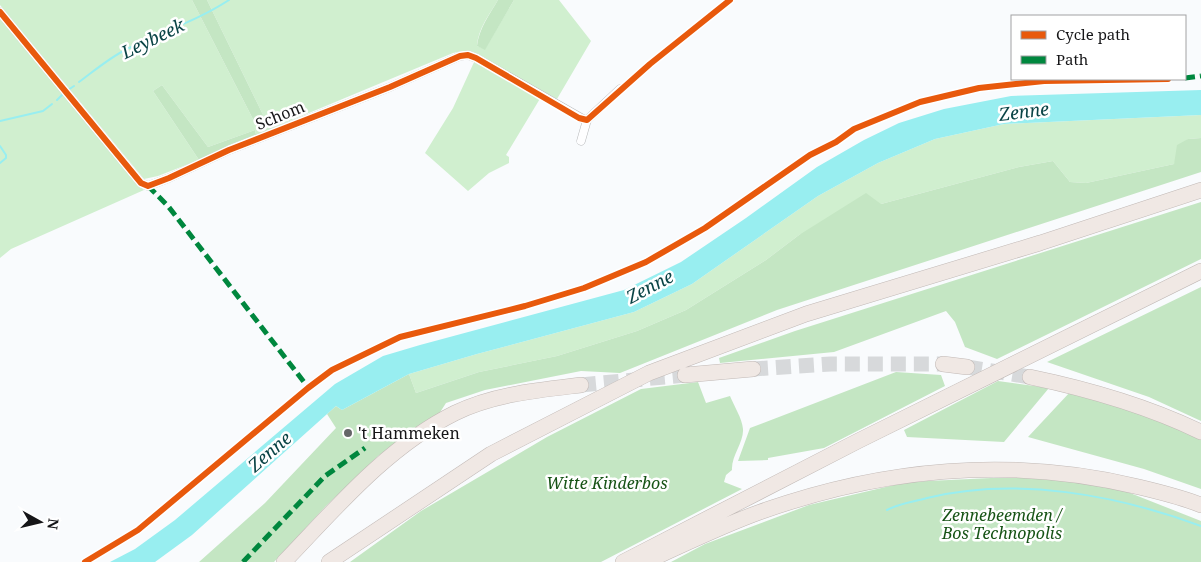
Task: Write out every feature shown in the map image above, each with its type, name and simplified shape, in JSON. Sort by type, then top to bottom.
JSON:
[{"type":"highway","points":[[329,562],[491,454],[649,373],[806,314],[1049,240],[1201,190]]},
{"type":"highway","points":[[623,562],[858,441],[1201,272]]},
{"type":"highway","points":[[943,364],[967,367]]},
{"type":"highway","points":[[685,375],[752,369]]},
{"type":"highway","points":[[1030,376],[1099,393],[1178,421],[1201,432]]},
{"type":"highway","points":[[284,562],[359,484],[388,458],[420,434],[456,413],[490,400],[530,390],[581,385]]},
{"type":"highway","points":[[645,562],[759,512],[822,492],[867,482],[924,473],[984,469],[1022,469],[1072,474],[1129,485],[1201,505]]},
{"type":"street","name":"Schom","points":[[0,12],[141,183],[148,186],[229,150],[460,56],[476,58],[579,118],[587,120]]},
{"type":"street","points":[[581,141],[587,120],[620,90]]},
{"type":"green space","points":[[0,0],[192,0],[257,127],[267,123],[207,0],[498,0],[485,21],[478,39],[477,46],[485,49],[514,0],[559,0],[591,41],[557,99],[474,53],[462,51],[453,53],[256,135],[255,130],[208,147],[162,85],[153,91],[199,160],[158,176],[144,179],[0,5]]},
{"type":"green space","points":[[192,0],[207,0],[267,123],[257,127]]},
{"type":"green space","points":[[498,0],[514,0],[485,50],[477,46],[478,39],[485,21]]},
{"type":"green space","points":[[0,17],[144,190],[11,249],[0,258]]},
{"type":"green space","points":[[475,60],[541,97],[506,155],[509,157],[509,163],[489,173],[468,191],[425,153],[453,108]]},
{"type":"green space","points":[[162,85],[208,147],[255,130],[256,135],[199,160],[153,91]]},
{"type":"green space","points":[[1201,115],[1201,138],[1188,139],[1174,164],[1086,183],[1070,182],[1053,161],[1019,167],[881,204],[799,235],[766,260],[686,310],[637,331],[557,356],[479,372],[416,393],[409,374],[634,312],[692,284],[818,196],[878,163],[935,139],[1004,124]]},
{"type":"green space","points":[[1201,138],[1201,172],[777,310],[620,373],[581,371],[485,390],[446,403],[437,417],[378,456],[326,506],[274,562],[199,562],[265,503],[336,428],[327,414],[336,406],[342,410],[409,374],[416,393],[479,372],[557,356],[637,331],[686,310],[766,260],[799,235],[866,193],[881,204],[1019,167],[1053,161],[1070,182],[1086,183],[1174,164],[1177,145],[1188,139]]},
{"type":"green space","points":[[1201,202],[1201,259],[997,359],[965,347],[955,322],[946,311],[834,352],[720,363],[719,358],[795,331]]},
{"type":"green space","points":[[1201,287],[1201,421],[1149,397],[1047,362]]},
{"type":"green space","points":[[896,372],[941,375],[945,386],[824,448],[768,458],[768,460],[738,461],[750,428]]},
{"type":"green space","points":[[998,381],[1049,388],[1004,442],[907,437],[904,430]]},
{"type":"green space","name":"Witte Kinderbos","points":[[698,382],[706,403],[730,396],[740,416],[743,429],[742,439],[733,460],[732,470],[726,475],[724,482],[742,489],[601,562],[350,562],[421,511],[547,437],[641,389]]},
{"type":"green space","points":[[1071,391],[1165,421],[1201,440],[1201,489],[1144,469],[1028,437]]},
{"type":"green space","name":"Zennebeemden / Bos Technopolis","points":[[991,478],[1052,478],[1125,491],[1201,521],[1201,562],[671,562],[705,544],[809,505],[907,482]]},
{"type":"water","name":"Zenne","points":[[1201,90],[1201,115],[1004,124],[935,139],[878,163],[818,196],[692,284],[634,312],[409,374],[342,410],[336,406],[192,535],[155,562],[110,562],[135,549],[175,520],[335,384],[383,356],[624,290],[681,262],[817,167],[864,140],[899,123],[944,109],[1011,96]]},
{"type":"waterway","name":"Leybeek","points":[[79,82],[120,53],[204,14],[229,0]]},
{"type":"waterway","points":[[68,90],[74,86]]},
{"type":"waterway","points":[[57,100],[63,94]]},
{"type":"waterway","points":[[0,121],[43,111],[52,104]]},
{"type":"waterway","points":[[0,146],[6,155],[6,158],[0,163]]},
{"type":"waterway","points":[[887,510],[927,498],[961,492],[1031,489],[1066,492],[1135,505],[1201,526]]},
{"type":"tunnel","points":[[753,369],[831,364],[943,364]]},
{"type":"tunnel","points":[[967,367],[1030,377]]},
{"type":"tunnel","points":[[581,385],[685,375]]},
{"type":"marked path","points":[[1186,78],[1201,76]]},
{"type":"marked path","points":[[148,186],[168,206],[304,382]]},
{"type":"marked path","points":[[243,562],[325,476],[365,448]]},
{"type":"cycle path","points":[[0,12],[141,183],[148,186],[229,150],[390,87],[460,56],[468,55],[476,58],[579,118],[587,120],[650,64],[730,0]]},
{"type":"cycle path","points":[[85,562],[138,530],[332,370],[400,337],[525,306],[584,288],[646,262],[705,228],[810,155],[836,142],[854,129],[920,102],[979,88],[1044,81],[1106,80]]},
{"type":"place","name":"'t Hammeken","points":[[348,433]]}]
